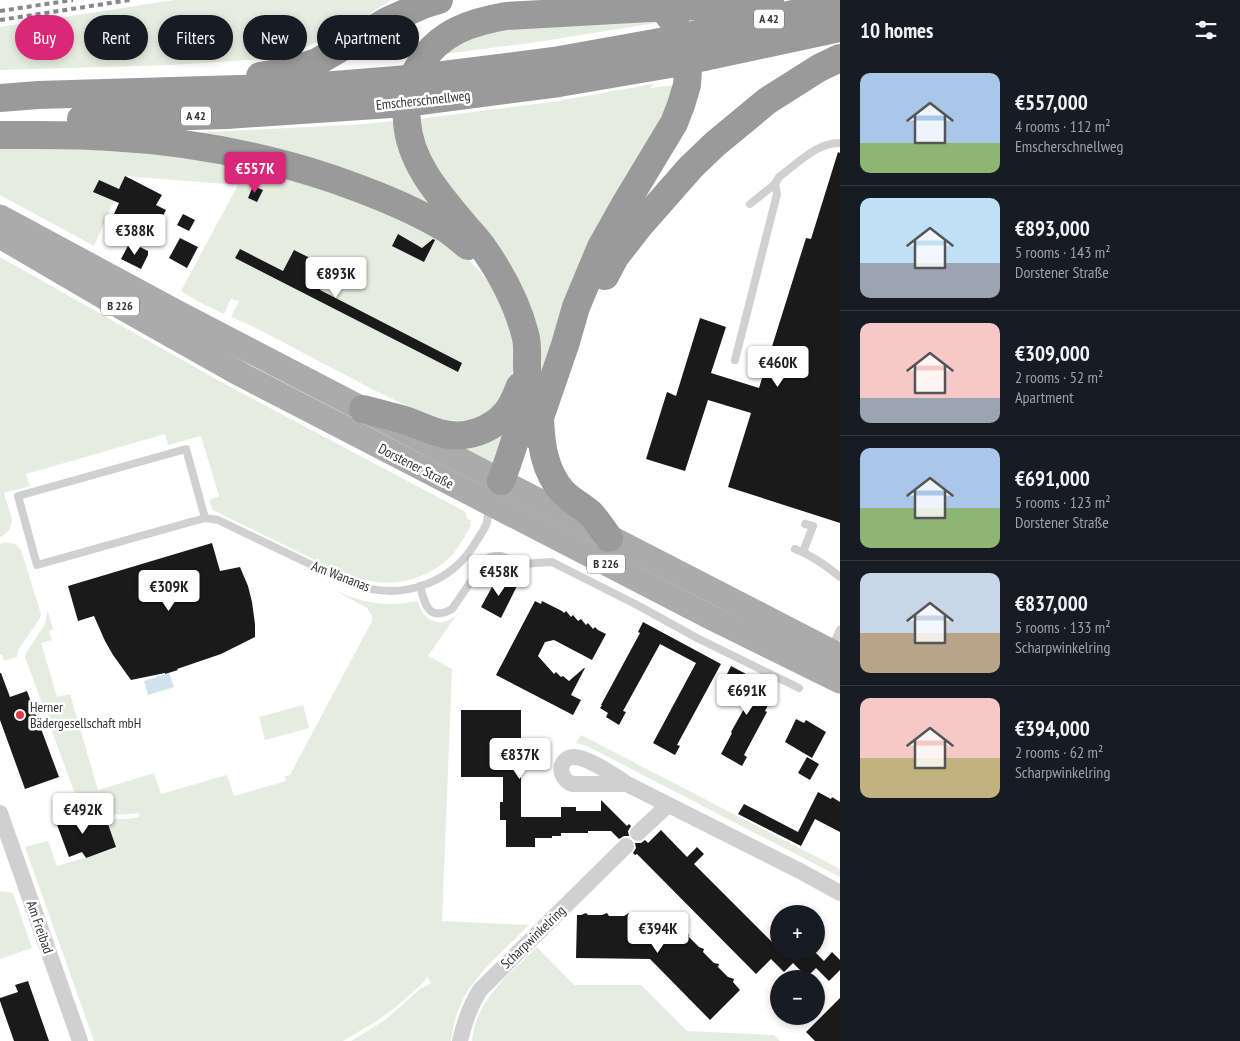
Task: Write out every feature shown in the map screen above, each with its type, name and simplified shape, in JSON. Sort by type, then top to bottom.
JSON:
[{"type":"highway","points":[[100,94],[126,84],[259,76],[288,71],[317,62],[387,21],[439,0]]},
{"type":"highway","points":[[498,501],[526,400],[528,388],[526,336],[517,308],[506,285],[483,248],[422,171],[413,151],[408,133],[405,107],[412,77],[435,45],[468,24],[485,19],[652,4],[684,6],[770,0]]},
{"type":"highway","points":[[498,501],[540,418],[566,345],[576,307],[602,247],[624,206],[674,123],[681,105],[687,85],[688,69],[686,54],[676,24],[664,9],[652,4]]},
{"type":"highway","name":"A 42","points":[[701,46],[840,4]]},
{"type":"highway","name":"A 42","points":[[701,46],[840,28]]},
{"type":"highway","name":"Emscherschnellweg","points":[[0,123],[227,115],[423,89],[554,61],[674,51],[701,46]]},
{"type":"highway","points":[[566,345],[587,311],[615,258],[651,212],[691,167],[715,144],[767,101],[819,68],[840,58]]},
{"type":"highway","name":"A 42","points":[[0,98],[38,95],[308,87],[394,92]]},
{"type":"highway","points":[[0,136],[66,135],[148,140],[236,153],[295,167],[360,188],[403,206],[443,226],[482,259],[506,285]]},
{"type":"highway","points":[[363,409],[405,420],[428,430],[445,434],[457,436],[475,433],[492,425],[507,413],[516,396],[527,365]]},
{"type":"highway","points":[[540,418],[543,451],[555,481],[569,497],[590,514],[609,538]]},
{"type":"main road","name":"Dorstener Straße","points":[[0,217],[363,409],[498,501],[609,538],[831,658]]},
{"type":"main road","name":"Dorstener Straße","points":[[0,236],[242,375],[498,501],[710,617],[831,658]]},
{"type":"street","points":[[627,784],[840,893]]},
{"type":"street","points":[[638,834],[668,805]]},
{"type":"street","name":"Am Freibad","points":[[0,813],[80,1041]]},
{"type":"street","name":"Scharpwinkelring","points":[[460,1041],[463,1026],[472,1003],[480,990],[626,846]]},
{"type":"lane","points":[[750,204],[817,148],[826,144],[840,143]]},
{"type":"lane","points":[[735,360],[776,194],[775,184]]},
{"type":"lane","points":[[186,449],[206,518],[37,565],[18,496],[186,449]]},
{"type":"lane","name":"Am Wananas","points":[[206,518],[218,520],[336,577],[365,588],[399,591],[435,581],[457,566],[468,555],[498,501]]},
{"type":"lane","points":[[805,524],[812,526],[799,551],[831,569],[840,577]]},
{"type":"lane","points":[[420,586],[428,609],[436,614],[444,614],[452,609],[485,561],[490,557],[501,556],[521,564],[552,562],[798,688]]},
{"type":"shaded area","points":[[174,0],[391,0],[367,15],[317,15],[317,42],[307,46],[307,15],[243,15],[243,60],[247,60],[172,65],[0,70],[0,27],[15,25],[15,60],[74,60],[74,16]]},
{"type":"shaded area","points":[[658,17],[662,22],[537,42],[444,54],[463,38],[487,28]]},
{"type":"shaded area","points":[[653,84],[651,88],[676,85],[532,423],[536,375],[411,120],[552,102]]},
{"type":"shaded area","points":[[395,122],[470,241],[170,134],[366,124]]},
{"type":"shaded area","points":[[0,146],[139,150],[238,166],[375,204],[461,252],[490,285],[500,303],[511,332],[514,363],[512,377],[506,393],[485,416],[457,421],[438,419],[421,413],[370,388],[258,329],[231,317],[239,301],[231,299],[224,314],[181,291],[238,185],[125,176],[94,246],[0,195]]},
{"type":"shaded area","points":[[0,257],[223,383],[464,511],[467,519],[471,520],[471,525],[463,540],[453,554],[437,568],[418,577],[386,583],[353,576],[331,568],[213,510],[209,500],[219,496],[201,436],[168,445],[165,434],[26,474],[30,486],[4,493],[12,522],[7,532],[0,537]]},
{"type":"shaded area","points":[[507,419],[498,468],[446,440]]},
{"type":"shaded area","points":[[4,542],[15,544],[21,550],[41,614],[18,650],[17,657],[4,661],[2,654],[0,655],[0,544]]},
{"type":"shaded area","points":[[334,590],[375,603],[395,604],[418,601],[424,614],[433,621],[445,622],[457,614],[428,656],[452,669],[442,921],[529,925],[491,962],[466,993],[453,1027],[451,1041],[351,1041],[385,1020],[420,989],[431,983],[427,976],[424,982],[396,1007],[343,1041],[94,1041],[25,847],[48,841],[57,866],[115,849],[116,847],[108,824],[106,824],[103,818],[134,818],[139,817],[139,813],[111,814],[93,809],[85,804],[73,789],[25,657],[45,624],[47,612],[53,629],[49,631],[52,640],[41,643],[57,697],[70,694],[98,790],[154,773],[161,794],[227,775],[234,796],[286,781],[285,776],[290,775],[372,621],[372,616],[367,608]]},
{"type":"shaded area","points":[[303,705],[309,728],[265,740],[259,717]]},
{"type":"shaded area","points":[[581,735],[840,869],[840,877],[587,746],[576,743]]},
{"type":"shaded area","points":[[0,891],[13,893],[32,948],[0,959]]},
{"type":"shaded area","points":[[537,947],[574,985],[641,985],[687,1031],[774,1035],[780,1041],[472,1041],[475,1026],[487,1000],[505,978]]},
{"type":"water","points":[[169,673],[174,687],[148,695],[144,681]]},
{"type":"building","points":[[838,152],[840,153],[840,523],[728,487],[751,413],[708,400],[685,471],[646,459],[667,392],[676,396],[700,318],[726,327],[711,373],[759,388],[806,238],[811,239]]},
{"type":"building","points":[[125,176],[162,195],[156,205],[166,210],[156,229],[130,217],[124,232],[109,225],[119,203],[93,192],[99,180],[119,189]]},
{"type":"building","points":[[253,186],[263,190],[257,202],[248,198]]},
{"type":"building","points":[[183,214],[195,220],[189,231],[177,225]]},
{"type":"building","points":[[398,234],[422,248],[433,239],[435,240],[424,262],[392,246]]},
{"type":"building","points":[[180,238],[198,247],[187,268],[169,258]]},
{"type":"building","points":[[130,242],[148,251],[141,269],[121,259]]},
{"type":"building","points":[[240,249],[283,271],[294,250],[318,262],[331,270],[320,290],[462,363],[458,372],[235,258]]},
{"type":"building","points":[[212,543],[220,571],[240,567],[252,602],[255,637],[221,654],[178,670],[131,680],[113,655],[94,616],[78,621],[68,586]]},
{"type":"building","points":[[498,576],[517,586],[501,618],[481,607]]},
{"type":"building","points":[[535,601],[541,604],[542,601],[564,613],[566,611],[571,617],[573,615],[578,621],[581,619],[586,625],[588,623],[593,629],[595,627],[606,634],[592,660],[554,640],[545,642],[538,656],[554,674],[556,672],[569,681],[585,668],[571,695],[581,700],[573,715],[496,675]]},
{"type":"building","points":[[643,622],[721,664],[677,745],[680,746],[675,755],[653,743],[696,663],[660,644],[623,711],[626,712],[619,725],[606,717],[608,713],[600,708],[640,633],[638,632]]},
{"type":"building","points":[[731,666],[776,690],[765,711],[767,712],[744,755],[747,757],[742,766],[721,754],[754,691],[726,676]]},
{"type":"building","points":[[0,673],[10,697],[27,691],[59,777],[25,789],[0,720]]},
{"type":"building","points":[[461,710],[521,710],[521,817],[561,817],[561,807],[576,807],[576,811],[601,811],[601,800],[627,826],[629,824],[631,826],[628,831],[629,836],[619,839],[611,831],[561,833],[561,836],[552,836],[552,838],[535,838],[535,847],[506,847],[506,820],[500,820],[500,802],[503,802],[503,777],[461,777]]},
{"type":"building","points":[[796,719],[804,723],[806,720],[826,732],[812,758],[785,742]]},
{"type":"building","points":[[807,757],[819,764],[810,780],[798,773]]},
{"type":"building","points":[[818,792],[840,802],[840,832],[815,819],[801,846],[738,814],[744,804],[798,832]]},
{"type":"building","points":[[70,808],[75,820],[86,816],[88,822],[108,824],[116,847],[86,858],[82,852],[69,857],[53,814]]},
{"type":"building","points":[[661,830],[687,857],[697,847],[704,854],[694,864],[770,940],[770,960],[756,974],[637,854],[633,853],[636,848],[635,843],[641,843],[645,840],[648,843]]},
{"type":"building","points":[[586,913],[588,915],[602,915],[607,913],[609,916],[624,916],[629,913],[630,916],[645,916],[649,914],[651,916],[668,916],[684,932],[689,934],[689,937],[699,947],[704,949],[703,952],[714,963],[719,964],[718,967],[728,977],[734,979],[733,982],[740,990],[710,1020],[650,959],[576,958],[577,915]]},
{"type":"building","points":[[832,952],[840,960],[840,970],[829,981],[825,977],[825,970],[818,970],[816,968],[814,970],[800,970],[793,963],[786,970],[782,970],[772,960],[824,961]]},
{"type":"building","points":[[28,981],[49,1041],[14,1041],[0,1001],[0,998],[18,992],[15,985]]},
{"type":"building","points":[[840,998],[840,1041],[815,1041],[806,1032],[813,1025],[825,1025],[825,1013]]},
{"type":"railway","points":[[0,11],[73,0]]},
{"type":"railway","points":[[0,20],[130,0]]},
{"type":"place","name":"Herner Bädergesellschaft mbH","points":[[20,715]]}]
